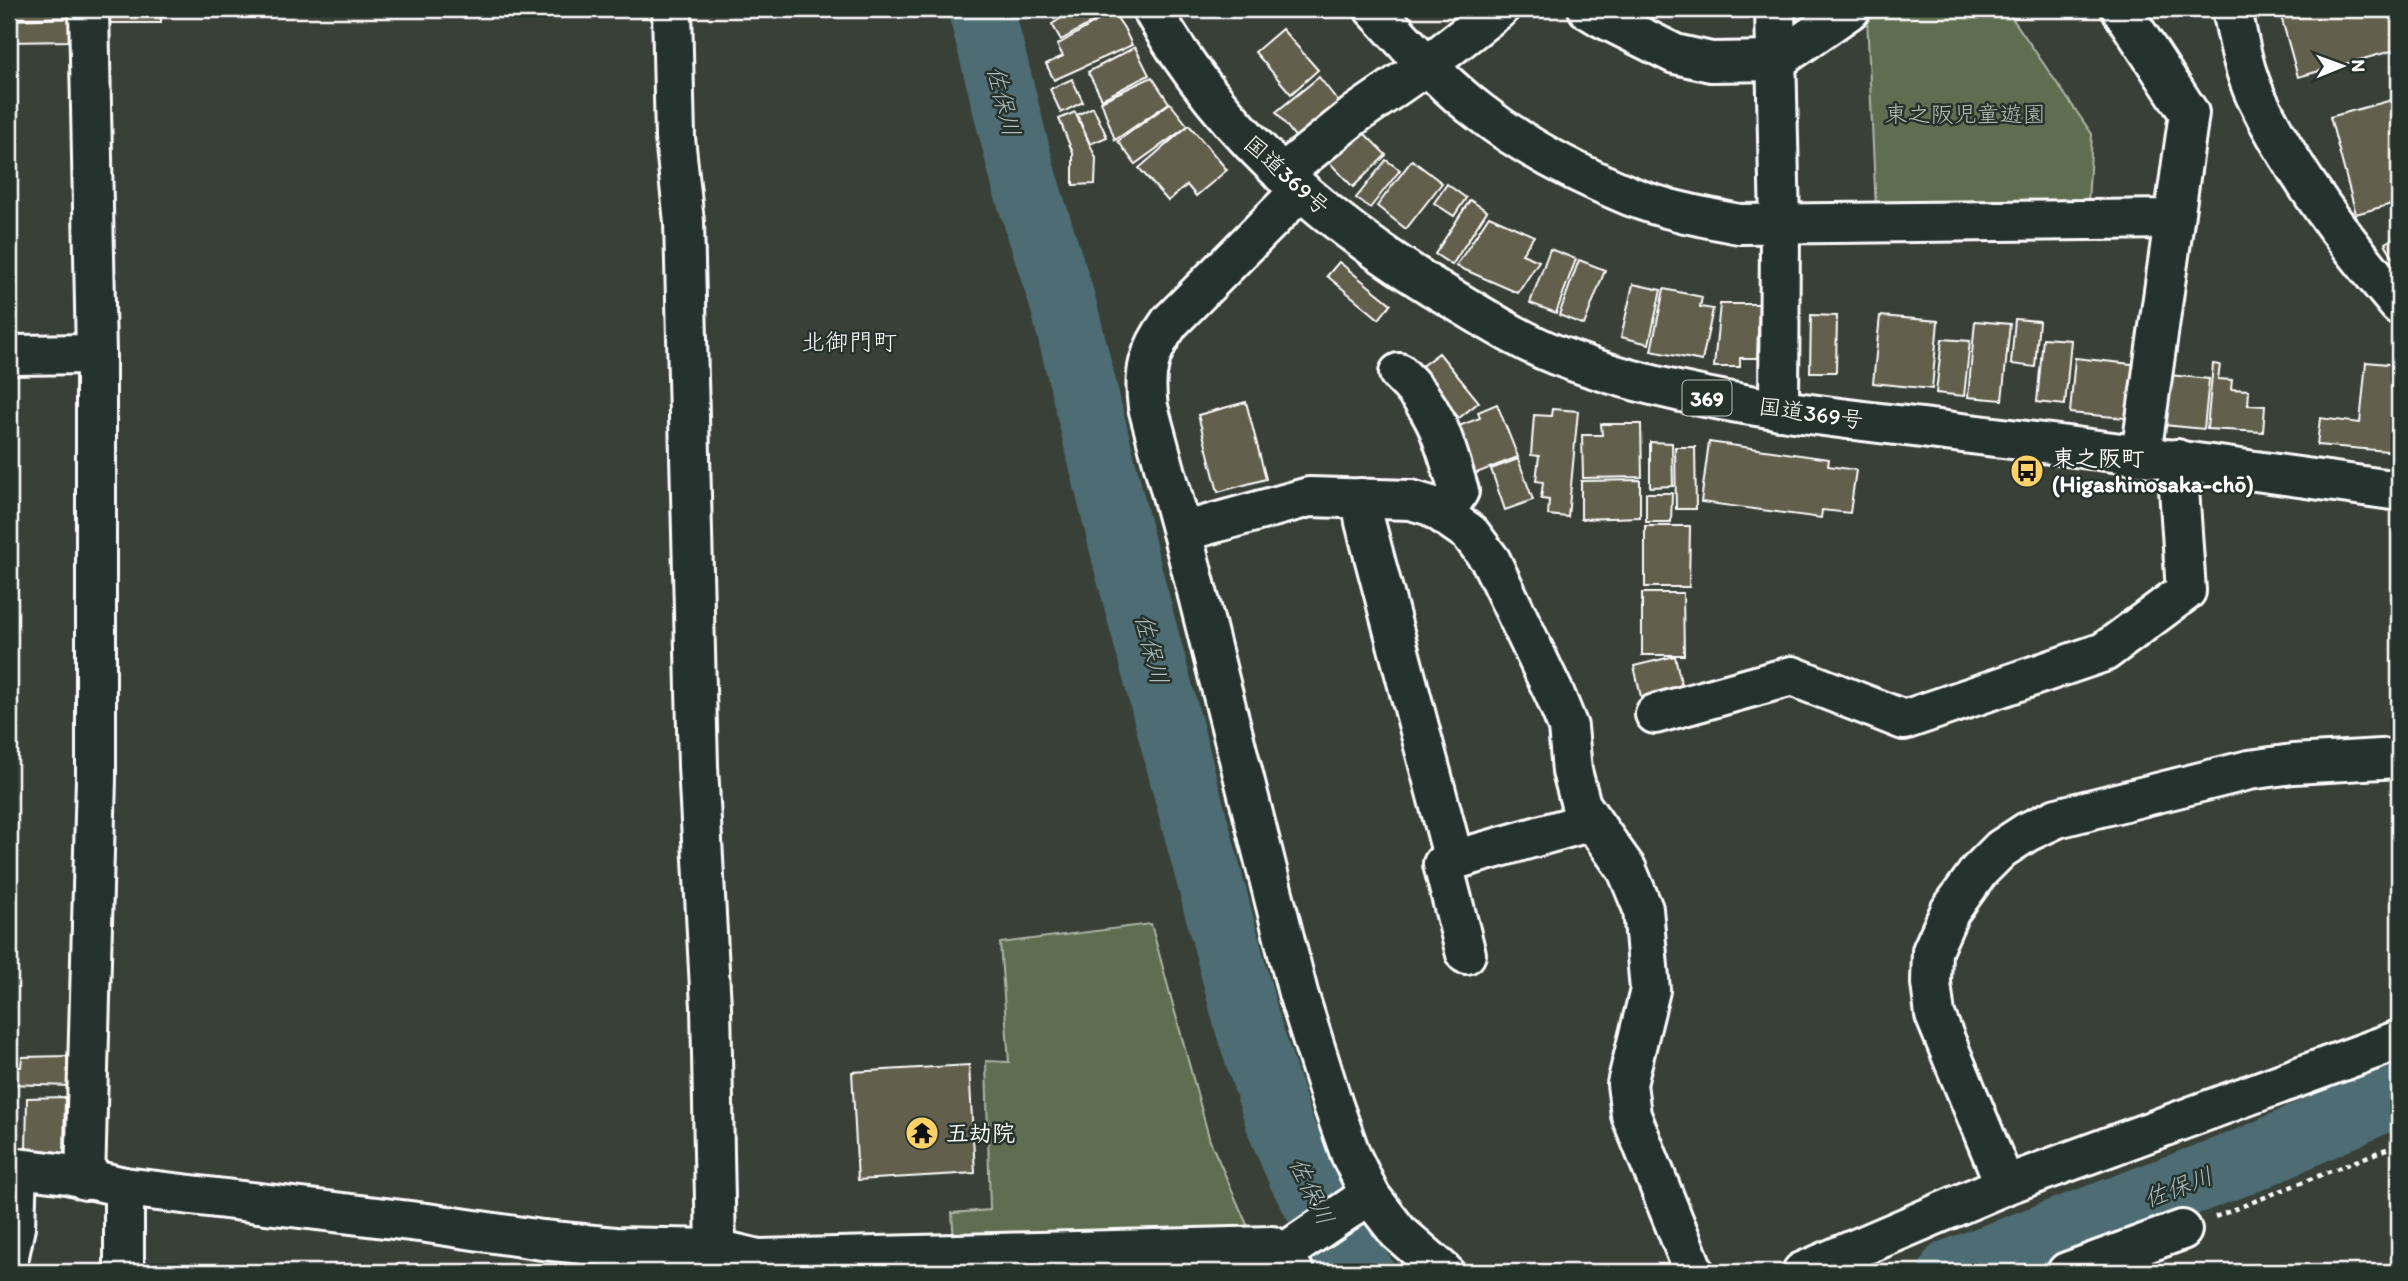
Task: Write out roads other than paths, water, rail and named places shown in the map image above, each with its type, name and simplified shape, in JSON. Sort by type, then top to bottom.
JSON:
[{"type":"main road","points":[[85,1180],[96,778],[96,354],[89,9]]},
{"type":"main road","points":[[672,9],[675,138],[684,222],[698,766],[711,1007],[712,1261]]},
{"type":"main road","name":"国道369号","points":[[1152,9],[1200,84],[1239,132],[1291,183],[1380,252],[1438,291],[1553,354],[1668,391],[1780,410],[2159,457],[2399,491]]},
{"type":"main road","points":[[1374,9],[1427,65],[1480,113],[1561,162],[1632,197],[1693,215],[1739,224],[2174,219]]},
{"type":"main road","points":[[1444,1272],[1363,1200],[1352,1156],[1298,993],[1148,407],[1146,387],[1149,359],[1158,338],[1291,183],[1356,114],[1427,65],[1499,9]]},
{"type":"main road","points":[[1588,9],[1675,54],[1711,62],[1776,61],[1851,9]]},
{"type":"main road","points":[[1775,9],[1780,224],[1780,410]]},
{"type":"main road","points":[[1655,714],[1792,676],[1904,720],[2104,652],[2186,591],[2159,457],[2174,219],[2189,113],[2121,9]]},
{"type":"main road","points":[[2232,9],[2243,62],[2255,96],[2307,188],[2399,305]]},
{"type":"main road","points":[[9,355],[96,354]]},
{"type":"main road","points":[[1399,373],[1422,397],[1434,416],[1450,462],[1458,491],[1444,514]]},
{"type":"main road","points":[[1182,532],[1309,497],[1412,500],[1432,506],[1470,533],[1491,561],[1568,727],[1572,771],[1581,805],[1627,870],[1643,909],[1650,990],[1627,1084],[1631,1115],[1694,1272]]},
{"type":"main road","points":[[1361,498],[1454,860]]},
{"type":"main road","points":[[2006,1185],[1935,1015],[1931,983],[1932,951],[1950,911],[1979,871],[2001,849],[2057,817],[2249,770],[2293,764],[2399,758]]},
{"type":"main road","points":[[1466,954],[1443,864],[1592,821]]},
{"type":"main road","points":[[1802,1272],[2006,1185],[2399,1040]]},
{"type":"main road","points":[[9,1256],[15,1227],[13,1168],[67,1174],[124,1187],[712,1261],[1272,1246],[1287,1259],[1363,1200]]},
{"type":"main road","points":[[124,1187],[124,1272]]},
{"type":"main road","points":[[2067,1272],[2182,1230]]},
{"type":"waterway","name":"佐保川","points":[[981,9],[1024,180],[1063,303],[1127,565],[1248,1026],[1281,1128],[1301,1175],[1339,1246],[1361,1272]]},
{"type":"waterway","name":"佐保川","points":[[1952,1272],[2251,1159],[2399,1092]]},
{"type":"place","name":"東之阪町 (Higashinosaka-chō)","points":[[2027,471]]},
{"type":"place","name":"五劫院","points":[[922,1133]]},
{"type":"district","name":"北御門町","points":[[849,341]]},
{"type":"park label","name":"東之阪児童遊園","points":[[1965,114]]}]
